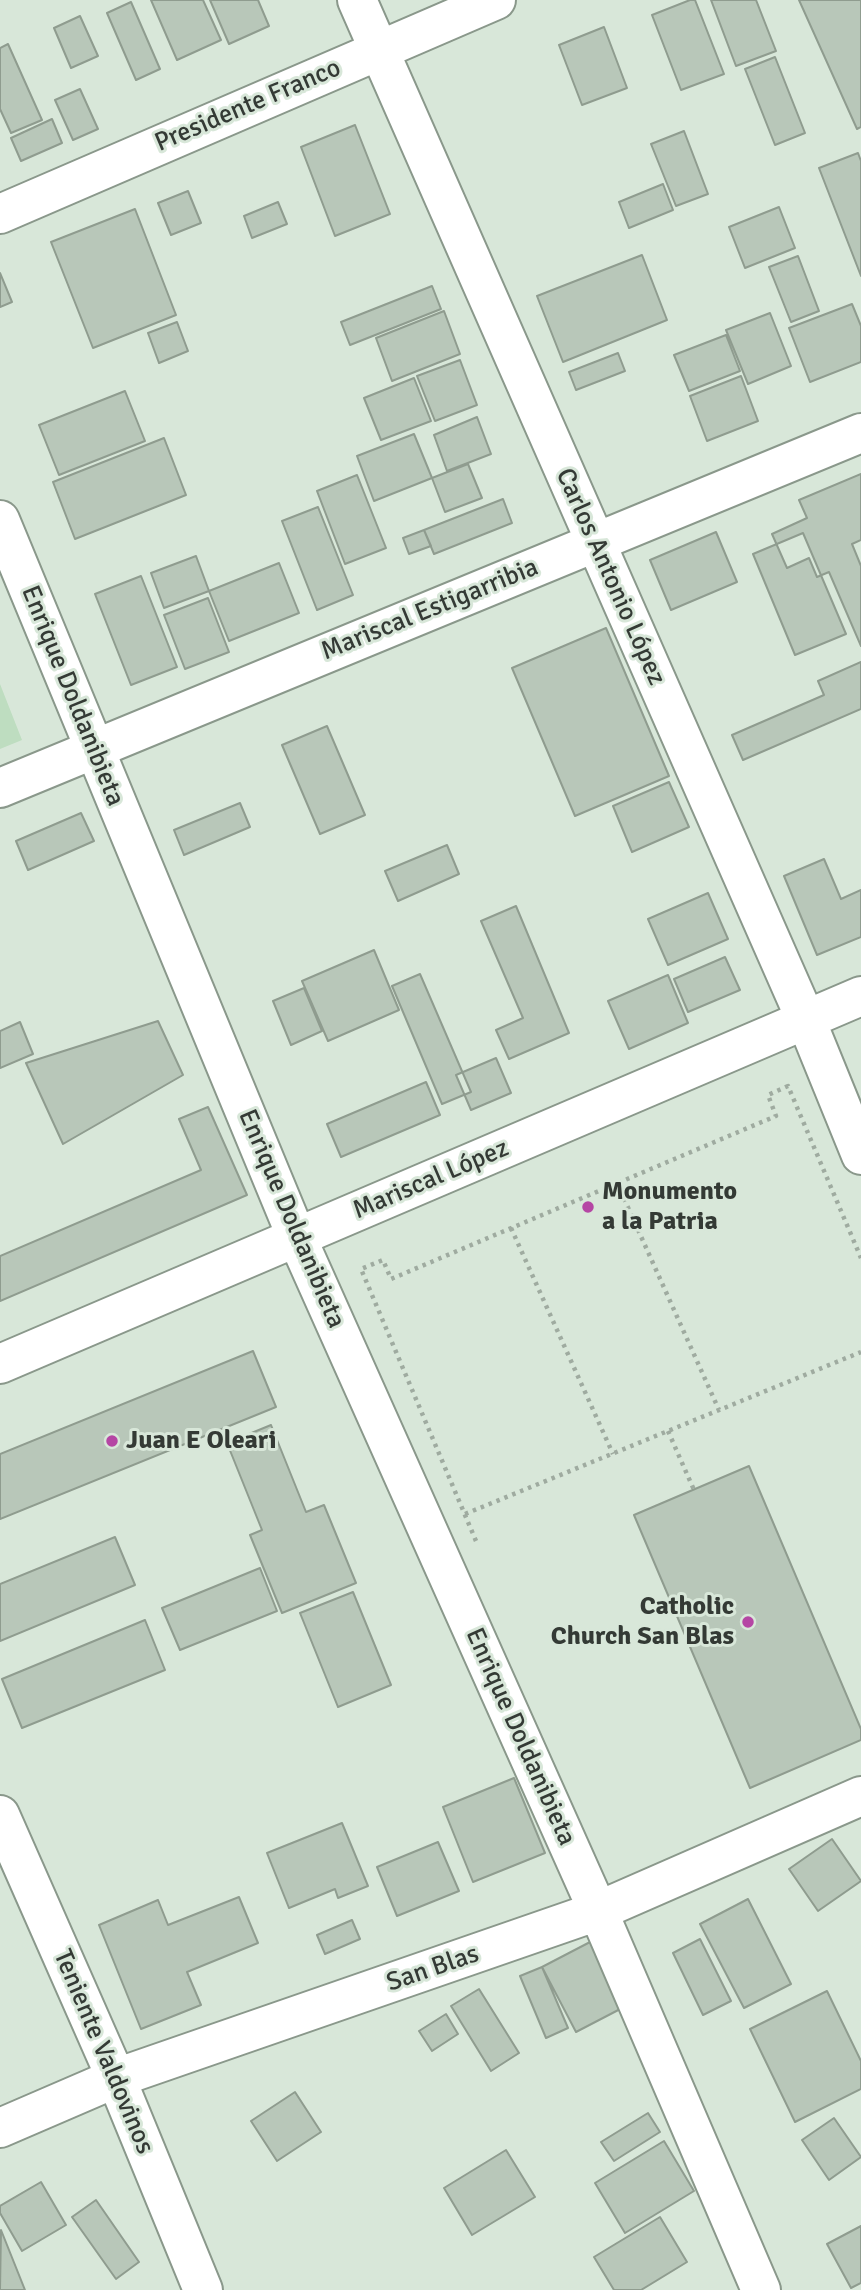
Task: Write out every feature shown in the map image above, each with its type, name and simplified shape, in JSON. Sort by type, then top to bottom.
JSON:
[{"type":"street","name":"Carlos Antonio López","points":[[357,0],[806,1020],[861,1155]]},
{"type":"street","name":"Presidente Franco","points":[[0,214],[496,0]]},
{"type":"street","name":"Mariscal Estigarribia","points":[[0,788],[861,433]]},
{"type":"street","name":"Enrique Doldanibieta","points":[[0,520],[297,1238],[598,1911],[761,2290]]},
{"type":"street","name":"Mariscal López","points":[[0,1364],[861,996]]},
{"type":"street","name":"San Blas","points":[[0,2128],[116,2078],[598,1911],[861,1796]]},
{"type":"street","name":"Teniente Valdovinos","points":[[0,1815],[116,2078],[202,2290]]},
{"type":"path","points":[[481,1552],[361,1269],[383,1260],[391,1279],[776,1115],[768,1095],[788,1086],[861,1258]]},
{"type":"path","points":[[617,1183],[719,1410]]},
{"type":"path","points":[[511,1228],[613,1454]]},
{"type":"path","points":[[465,1514],[861,1352]]},
{"type":"path","points":[[668,1431],[694,1490]]},
{"type":"green space","points":[[0,684],[22,740],[0,749]]},
{"type":"building","points":[[151,0],[203,0],[221,40],[177,60]]},
{"type":"building","points":[[210,0],[258,0],[269,26],[229,44]]},
{"type":"building","points":[[695,0],[724,74],[681,90],[652,15]]},
{"type":"building","points":[[711,0],[756,0],[776,51],[736,66]]},
{"type":"building","points":[[799,0],[861,0],[861,127],[857,129]]},
{"type":"building","points":[[131,2],[160,69],[136,80],[107,13]]},
{"type":"building","points":[[80,16],[98,56],[71,68],[54,28]]},
{"type":"building","points":[[604,27],[627,88],[582,105],[559,45]]},
{"type":"building","points":[[8,44],[42,120],[11,133],[0,109],[0,48]]},
{"type":"building","points":[[775,57],[805,133],[775,145],[745,69]]},
{"type":"building","points":[[80,89],[98,129],[73,140],[55,100]]},
{"type":"building","points":[[52,119],[62,143],[21,161],[11,138]]},
{"type":"building","points":[[355,125],[390,214],[335,236],[301,147]]},
{"type":"building","points":[[684,131],[708,194],[676,206],[651,144]]},
{"type":"building","points":[[858,153],[861,161],[861,276],[819,168]]},
{"type":"building","points":[[663,184],[673,210],[629,228],[619,202]]},
{"type":"building","points":[[188,191],[201,223],[171,235],[158,203]]},
{"type":"building","points":[[278,202],[287,224],[252,238],[244,216]]},
{"type":"building","points":[[779,207],[795,248],[745,268],[729,227]]},
{"type":"building","points":[[135,209],[176,315],[93,348],[51,242]]},
{"type":"building","points":[[642,255],[667,320],[563,362],[537,296]]},
{"type":"building","points":[[798,256],[819,311],[791,322],[769,267]]},
{"type":"building","points":[[0,273],[12,302],[0,307]]},
{"type":"building","points":[[432,286],[441,309],[350,345],[341,322]]},
{"type":"building","points":[[852,304],[861,326],[861,362],[810,382],[789,328]]},
{"type":"building","points":[[444,311],[460,354],[392,381],[376,338]]},
{"type":"building","points":[[770,313],[791,366],[748,384],[726,330]]},
{"type":"building","points":[[177,322],[188,351],[159,363],[148,333]]},
{"type":"building","points":[[726,335],[740,371],[689,391],[674,355]]},
{"type":"building","points":[[618,353],[625,371],[576,390],[569,372]]},
{"type":"building","points":[[460,360],[477,405],[435,421],[417,376]]},
{"type":"building","points":[[741,376],[758,421],[707,441],[690,396]]},
{"type":"building","points":[[414,378],[431,421],[381,440],[364,398]]},
{"type":"building","points":[[125,391],[145,441],[59,475],[39,425]]},
{"type":"building","points":[[477,417],[491,454],[447,471],[434,435]]},
{"type":"building","points":[[414,434],[432,478],[374,501],[357,456]]},
{"type":"building","points":[[164,438],[186,495],[75,539],[53,482]]},
{"type":"building","points":[[468,464],[482,498],[445,512],[432,478]]},
{"type":"building","points":[[861,474],[861,540],[852,544],[861,566],[861,646],[829,572],[817,577],[809,558],[787,568],[772,534],[807,518],[799,500]]},
{"type":"building","points":[[357,475],[386,548],[345,564],[317,491]]},
{"type":"building","points":[[503,499],[512,523],[434,554],[424,530]]},
{"type":"building","points":[[318,507],[353,595],[317,610],[282,521]]},
{"type":"building","points":[[424,530],[431,546],[409,554],[403,538]]},
{"type":"building","points":[[716,532],[737,582],[671,610],[650,560]]},
{"type":"building","points":[[803,533],[846,634],[795,655],[753,554]]},
{"type":"building","points":[[196,556],[209,591],[164,608],[151,573]]},
{"type":"building","points":[[279,563],[299,613],[229,641],[209,591]]},
{"type":"building","points":[[141,576],[177,667],[131,685],[95,594]]},
{"type":"building","points":[[208,598],[229,652],[185,669],[164,615]]},
{"type":"building","points":[[606,628],[669,776],[575,816],[512,668]]},
{"type":"building","points":[[861,662],[861,709],[743,760],[732,735],[824,695],[818,681]]},
{"type":"building","points":[[327,726],[365,815],[320,834],[282,745]]},
{"type":"building","points":[[669,782],[689,827],[632,852],[613,806]]},
{"type":"building","points":[[240,803],[250,827],[184,855],[174,830]]},
{"type":"building","points":[[81,813],[94,841],[28,870],[16,841]]},
{"type":"building","points":[[447,845],[459,874],[398,901],[385,871]]},
{"type":"building","points":[[824,859],[841,899],[861,890],[861,937],[817,955],[784,876]]},
{"type":"building","points":[[708,893],[728,939],[668,965],[648,919]]},
{"type":"building","points":[[516,906],[569,1033],[509,1059],[496,1030],[523,1018],[481,921]]},
{"type":"building","points":[[374,950],[399,1010],[328,1041],[302,981]]},
{"type":"building","points":[[725,957],[740,990],[688,1012],[674,979]]},
{"type":"building","points":[[420,974],[471,1092],[442,1104],[392,986]]},
{"type":"building","points":[[668,975],[688,1023],[629,1049],[608,1001]]},
{"type":"building","points":[[304,988],[322,1031],[291,1045],[273,1001]]},
{"type":"building","points":[[158,1021],[183,1075],[63,1144],[26,1063]]},
{"type":"building","points":[[20,1022],[33,1054],[0,1068],[0,1031]]},
{"type":"building","points":[[496,1058],[511,1093],[471,1110],[456,1075]]},
{"type":"building","points":[[426,1082],[440,1115],[341,1157],[327,1124]]},
{"type":"building","points":[[208,1107],[247,1195],[0,1301],[0,1256],[201,1170],[179,1119]]},
{"type":"building","name":"Juan E Oleari","points":[[253,1351],[276,1407],[0,1519],[0,1454]]},
{"type":"building","points":[[271,1425],[306,1512],[324,1505],[356,1583],[282,1613],[250,1535],[262,1530],[227,1443]]},
{"type":"building","name":"Catholic Church San Blas","points":[[749,1466],[861,1729],[861,1740],[750,1788],[634,1515]]},
{"type":"building","points":[[115,1537],[135,1585],[0,1641],[0,1584]]},
{"type":"building","points":[[260,1568],[277,1611],[180,1650],[162,1608]]},
{"type":"building","points":[[353,1592],[391,1685],[338,1707],[300,1613]]},
{"type":"building","points":[[145,1620],[165,1670],[22,1728],[2,1679]]},
{"type":"building","points":[[514,1778],[545,1853],[473,1882],[443,1807]]},
{"type":"building","points":[[342,1823],[368,1886],[338,1898],[335,1889],[289,1908],[267,1853]]},
{"type":"building","points":[[832,1839],[861,1881],[818,1911],[789,1869]]},
{"type":"building","points":[[438,1842],[459,1891],[397,1916],[377,1867]]},
{"type":"building","points":[[239,1897],[258,1943],[187,1972],[201,2005],[141,2029],[99,1925],[158,1900],[168,1925]]},
{"type":"building","points":[[748,1899],[791,1984],[744,2008],[700,1924]]},
{"type":"building","points":[[352,1920],[360,1939],[325,1954],[317,1935]]},
{"type":"building","points":[[700,1939],[731,2001],[703,2015],[673,1953]]},
{"type":"building","points":[[592,1941],[626,2006],[576,2032],[542,1967]]},
{"type":"building","points":[[542,1967],[568,2028],[546,2038],[520,1976]]},
{"type":"building","points":[[479,1989],[519,2053],[491,2071],[451,2006]]},
{"type":"building","points":[[827,1991],[861,2061],[861,2089],[795,2122],[750,2029]]},
{"type":"building","points":[[446,2014],[458,2034],[432,2051],[419,2031]]},
{"type":"building","points":[[295,2092],[321,2132],[277,2161],[251,2121]]},
{"type":"building","points":[[648,2113],[660,2132],[614,2161],[601,2142]]},
{"type":"building","points":[[834,2118],[861,2157],[829,2180],[802,2140]]},
{"type":"building","points":[[664,2141],[694,2191],[625,2233],[595,2183]]},
{"type":"building","points":[[506,2150],[535,2197],[472,2235],[444,2188]]},
{"type":"building","points":[[41,2182],[66,2225],[22,2251],[0,2213],[0,2206]]},
{"type":"building","points":[[96,2200],[139,2262],[116,2279],[72,2217]]},
{"type":"building","points":[[660,2217],[687,2262],[641,2290],[614,2290],[594,2257]]},
{"type":"building","points":[[861,2226],[861,2283],[851,2288],[827,2244]]},
{"type":"building","points":[[1,2230],[25,2290],[0,2290]]},
{"type":"place","name":"Monumento a la Patria","points":[[588,1207]]},
{"type":"place","name":"Juan E Oleari","points":[[112,1441]]},
{"type":"place","name":"Catholic Church San Blas","points":[[748,1622]]}]
